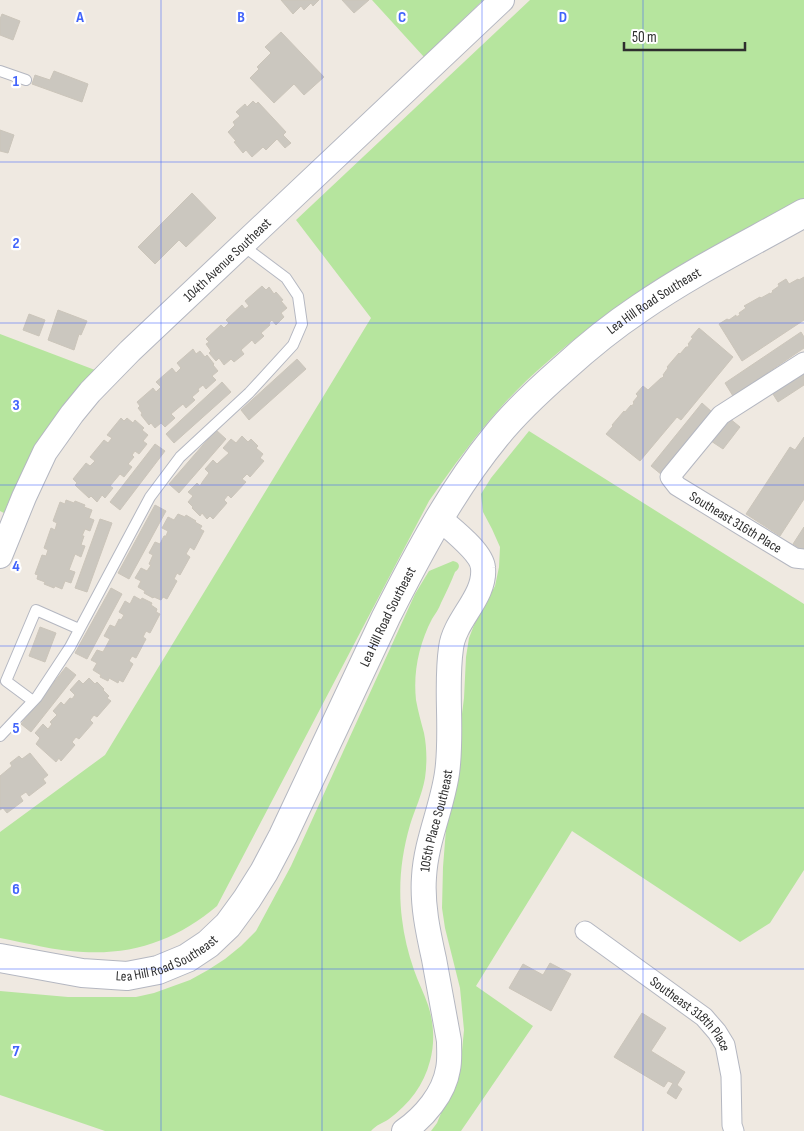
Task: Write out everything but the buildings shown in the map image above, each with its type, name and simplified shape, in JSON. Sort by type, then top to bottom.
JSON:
[{"type":"main road","name":"Lea Hill Road Southeast","points":[[0,958],[82,973],[127,976],[158,970],[187,958],[208,944],[228,925],[264,872],[283,836],[386,617],[439,518],[495,436],[519,408],[597,339],[687,277],[804,213]]},
{"type":"street","name":"104th Avenue Southeast","points":[[0,556],[6,522],[24,497],[45,452],[90,392],[130,351],[502,0]]},
{"type":"street","name":"Southeast 316th Place","points":[[804,362],[722,415],[670,477],[677,486],[795,558],[804,559]]},
{"type":"street","name":"105th Place Southeast","points":[[404,1131],[430,1107],[443,1084],[448,1071],[450,1057],[449,1041],[424,898],[424,875],[447,772],[449,743],[448,694],[452,642],[460,622],[478,593],[484,568],[478,555],[439,518]]},
{"type":"street","name":"Southeast 318th Place","points":[[585,931],[704,1017],[717,1032],[725,1045],[731,1076],[732,1126],[734,1131]]},
{"type":"lane","points":[[0,71],[26,80]]},
{"type":"lane","points":[[0,736],[37,697],[70,646],[150,497],[180,457],[249,392],[293,345],[302,324],[298,296],[286,278],[242,245]]},
{"type":"lane","points":[[33,701],[6,681],[36,610],[80,629]]},
{"type":"green space","points":[[372,0],[483,0],[424,57]]},
{"type":"green space","points":[[530,0],[804,0],[804,201],[590,327],[533,375],[512,395],[482,429],[429,501],[217,906],[187,928],[171,936],[155,943],[120,951],[73,951],[0,938],[0,832],[105,755],[371,318],[296,220]]},
{"type":"green space","points":[[0,334],[95,370],[27,464],[4,513],[0,511]]},
{"type":"green space","points":[[529,431],[804,604],[804,870],[770,923],[740,942],[572,831],[476,986],[533,1026],[461,1131],[431,1131],[437,1123],[444,1106],[462,1051],[464,1030],[460,988],[442,908],[443,867],[446,829],[464,698],[469,638],[476,620],[495,586],[499,567],[500,547],[483,512],[481,494],[491,478]]},
{"type":"green space","points":[[453,561],[459,567],[432,619],[424,638],[416,669],[416,700],[426,744],[426,767],[422,790],[404,848],[400,883],[401,907],[408,951],[430,1012],[433,1026],[432,1054],[424,1078],[415,1093],[396,1113],[371,1131],[105,1131],[0,1095],[0,991],[68,997],[136,997],[154,993],[190,980],[208,970],[241,946],[256,931],[291,866],[415,594],[429,571]]}]
